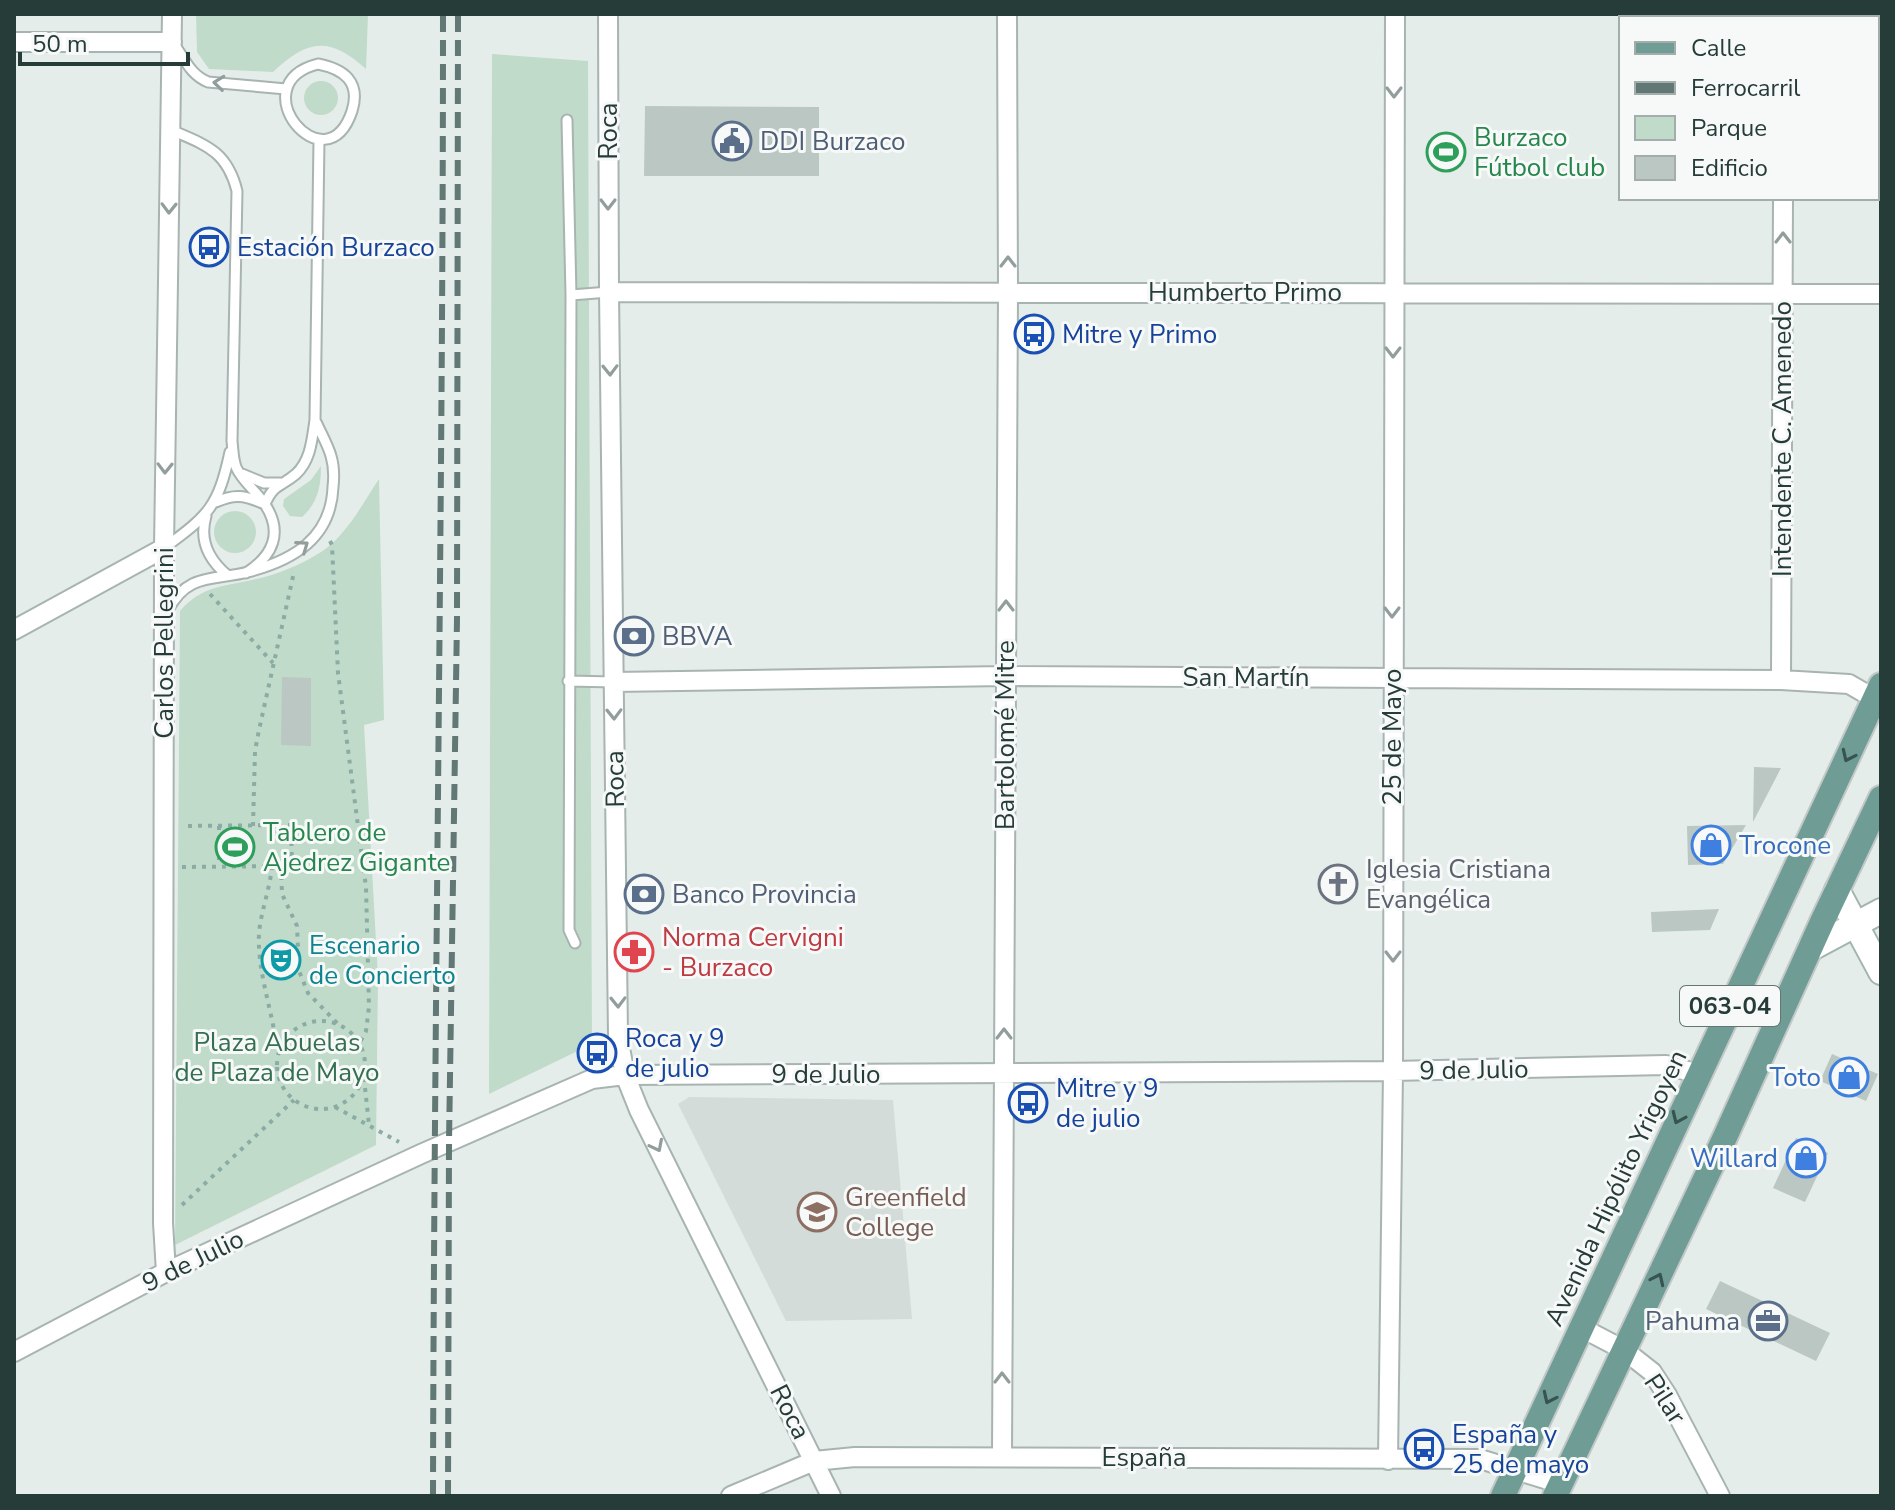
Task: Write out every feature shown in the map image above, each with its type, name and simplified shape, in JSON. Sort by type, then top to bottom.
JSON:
[{"type":"main road","name":"Avenida Hipólito Yrigoyen","points":[[1503,1496],[1878,692]]},
{"type":"main road","name":"063-04","points":[[1558,1490],[1881,798]]},
{"type":"street","name":"Carlos Pellegrini","points":[[166,1272],[163,1223],[164,548],[172,14]]},
{"type":"street","name":"Roca","points":[[608,14],[618,1037],[625,1075],[639,1110],[831,1496]]},
{"type":"street","name":"Bartolomé Mitre","points":[[1002,1456],[1007,14]]},
{"type":"street","name":"25 de Mayo","points":[[1388,1460],[1393,1071],[1395,14]]},
{"type":"street","points":[[14,42],[172,42]]},
{"type":"street","name":"Intendente C. Amenedo","points":[[1781,680],[1783,200]]},
{"type":"street","name":"Humberto Primo","points":[[609,292],[1881,294]]},
{"type":"street","points":[[14,630],[164,548]]},
{"type":"street","name":"San Martín","points":[[614,682],[1005,676],[1781,680],[1849,684],[1878,692]]},
{"type":"street","points":[[1837,890],[1881,972]]},
{"type":"street","points":[[1810,949],[1881,911]]},
{"type":"street","name":"9 de Julio","points":[[14,1352],[166,1272],[592,1079],[625,1075],[1393,1071],[1666,1065],[1698,1074]]},
{"type":"street","name":"Pilar","points":[[1582,1328],[1624,1350],[1652,1372],[1720,1496]]},
{"type":"street","name":"España","points":[[731,1496],[814,1461],[855,1457],[1480,1459],[1516,1469],[1558,1490]]},
{"type":"lane","points":[[172,42],[197,77],[208,82],[286,89]]},
{"type":"lane","points":[[318,64],[335,67],[349,78],[355,92],[354,106],[347,123],[334,136],[319,140],[309,138],[295,125],[286,89],[291,77],[302,68],[318,64]]},
{"type":"lane","points":[[567,120],[571,295],[569,930],[575,943]]},
{"type":"lane","points":[[171,130],[222,156],[233,174],[237,191],[232,441],[235,464],[265,504],[274,525],[272,544],[264,561],[246,573]]},
{"type":"lane","points":[[265,504],[271,490],[293,477],[303,466],[311,448],[315,420],[319,140]]},
{"type":"lane","points":[[571,295],[609,292]]},
{"type":"lane","points":[[165,617],[173,601],[186,587],[211,577],[246,573],[272,564],[314,539],[321,530],[327,522],[333,501],[334,482],[332,458],[315,420]]},
{"type":"lane","points":[[227,575],[213,564],[202,531],[206,516],[222,489],[232,441]]},
{"type":"lane","points":[[239,472],[264,483],[280,483]]},
{"type":"lane","points":[[213,503],[230,496],[245,496],[265,504]]},
{"type":"lane","points":[[164,548],[206,516]]},
{"type":"lane","points":[[568,681],[614,682]]},
{"type":"path","points":[[321,530],[332,545],[338,673],[366,887],[369,1007],[366,1031],[359,1044]]},
{"type":"path","points":[[253,826],[255,751],[299,549]]},
{"type":"path","points":[[199,582],[273,663]]},
{"type":"path","points":[[164,826],[291,825],[292,866],[164,867]]},
{"type":"path","points":[[219,826],[219,866]]},
{"type":"path","points":[[272,866],[259,933],[263,979],[275,1022],[278,1077],[284,1090],[294,1100],[306,1107],[321,1109],[335,1107],[348,1100],[358,1089],[363,1076]]},
{"type":"path","points":[[281,866],[282,894],[297,926],[299,971],[308,993],[359,1044],[364,1061],[369,1126]]},
{"type":"path","points":[[278,1056],[288,1037],[299,1027],[312,1022],[327,1022],[341,1027]]},
{"type":"path","points":[[163,1223],[294,1100]]},
{"type":"path","points":[[335,1107],[421,1154]]},
{"type":"shaded area","name":"Greenfield College","points":[[689,1097],[893,1100],[912,1319],[786,1321],[678,1104]]},
{"type":"green space","points":[[196,14],[368,14],[366,69],[341,51],[318,46],[297,53],[273,72],[209,69],[197,52]]},
{"type":"green space","points":[[492,54],[588,61],[592,1044],[489,1094]]},
{"type":"green space","points":[[321,81],[333,86],[338,98],[333,110],[321,115],[309,110],[304,98],[309,86]]},
{"type":"green space","points":[[321,466],[319,487],[312,506],[302,517],[290,516],[283,506],[284,499],[311,480]]},
{"type":"green space","name":"Plaza Abuelas de Plaza de Mayo","points":[[379,479],[384,720],[364,725],[378,977],[376,1145],[175,1245],[180,611],[204,592],[279,572],[321,552],[346,528]]},
{"type":"green space","points":[[235,511],[250,517],[256,532],[250,547],[235,553],[220,547],[214,532],[220,517]]},
{"type":"building","name":"DDI Burzaco","points":[[645,106],[819,107],[819,176],[644,176]]},
{"type":"building","points":[[282,677],[311,678],[311,746],[281,745]]},
{"type":"building","points":[[1754,767],[1781,768],[1753,822]]},
{"type":"building","name":"Trocone","points":[[1746,825],[1723,864],[1688,865],[1687,826]]},
{"type":"building","points":[[1719,909],[1710,930],[1652,932],[1651,912]]},
{"type":"building","name":"Toto","points":[[1832,1054],[1878,1074],[1866,1101],[1820,1081]]},
{"type":"building","points":[[1796,1138],[1828,1153],[1805,1202],[1773,1188]]},
{"type":"building","name":"Pahuma","points":[[1720,1281],[1830,1333],[1816,1361],[1706,1309]]},
{"type":"railway","points":[[433,1496],[443,14]]},
{"type":"railway","points":[[448,1496],[449,1142],[457,619],[458,14]]},
{"type":"place","name":"DDI Burzaco","points":[[732,141]]},
{"type":"place","name":"Burzaco Fútbol club","points":[[1446,152]]},
{"type":"place","name":"Estación Burzaco","points":[[209,247]]},
{"type":"place","name":"Mitre y Primo","points":[[1034,334]]},
{"type":"place","name":"BBVA","points":[[634,636]]},
{"type":"place","name":"Trocone","points":[[1711,845]]},
{"type":"place","name":"Tablero de Ajedrez Gigante","points":[[235,847]]},
{"type":"place","name":"Iglesia Cristiana Evangélica","points":[[1338,884]]},
{"type":"place","name":"Banco Provincia","points":[[644,894]]},
{"type":"place","name":"Norma Cervigni - Burzaco","points":[[634,952]]},
{"type":"place","name":"Escenario de Concierto","points":[[281,960]]},
{"type":"place","name":"Roca y 9 de julio","points":[[597,1053]]},
{"type":"place","name":"Toto","points":[[1849,1077]]},
{"type":"place","name":"Mitre y 9 de julio","points":[[1028,1103]]},
{"type":"place","name":"Willard","points":[[1806,1158]]},
{"type":"place","name":"Greenfield College","points":[[817,1212]]},
{"type":"place","name":"Pahuma","points":[[1768,1321]]},
{"type":"place","name":"España y 25 de mayo","points":[[1424,1449]]}]
